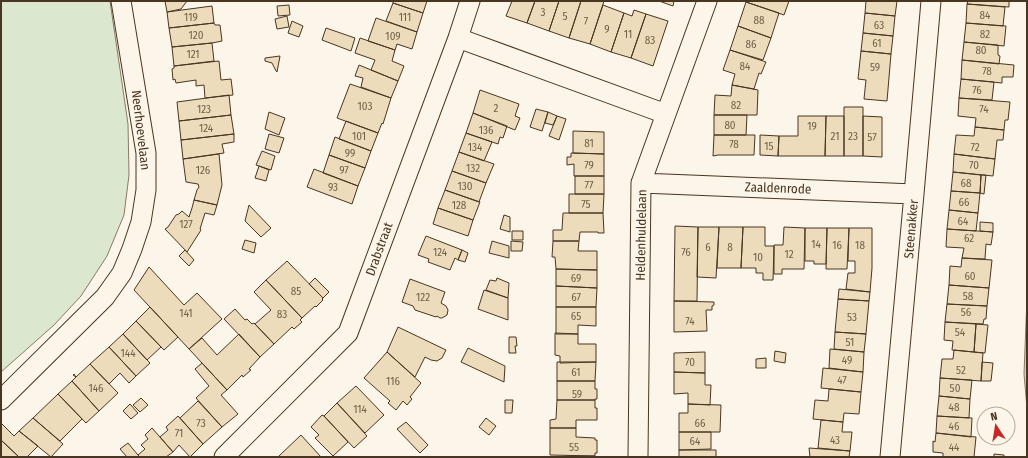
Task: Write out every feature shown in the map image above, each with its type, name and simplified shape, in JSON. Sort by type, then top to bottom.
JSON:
[{"type":"street","name":"Neerhoevelaan","points":[[1,400],[105,297],[122,273],[141,222],[146,190],[146,153],[121,1]]},
{"type":"street","name":"Drabstraat","points":[[224,457],[348,333],[458,38],[470,1]]},
{"type":"street","name":"Heldenhuldelaan","points":[[638,457],[641,182],[707,1]]},
{"type":"street","name":"Steenakker","points":[[890,457],[931,1]]},
{"type":"street","points":[[458,38],[666,114]]},
{"type":"street","name":"Zaaldenrode","points":[[641,182],[914,194]]},
{"type":"green space","points":[[1,1],[110,1],[128,124],[129,175],[124,215],[107,256],[81,296],[54,325],[1,372]]},
{"type":"shaded area","points":[[1027,298],[1027,408],[1024,374]]},
{"type":"building","points":[[165,1],[187,1],[181,9],[167,12]]},
{"type":"building","points":[[393,1],[427,1],[423,13],[393,3]]},
{"type":"building","points":[[512,1],[535,1],[527,23],[506,16]]},
{"type":"building","points":[[535,1],[559,1],[549,31],[527,23]]},
{"type":"building","points":[[559,1],[581,1],[569,38],[549,31]]},
{"type":"building","points":[[581,1],[604,1],[590,44],[569,38]]},
{"type":"building","points":[[659,1],[674,1],[673,6]]},
{"type":"building","points":[[746,1],[789,1],[784,15]]},
{"type":"building","points":[[866,1],[897,1],[895,16],[865,13]]},
{"type":"building","points":[[968,1],[1009,1],[1009,7],[967,4]]},
{"type":"building","points":[[746,2],[779,13],[771,38],[738,26]]},
{"type":"building","points":[[393,3],[423,13],[417,32],[386,21]]},
{"type":"building","points":[[967,4],[1005,7],[1003,26],[966,23]]},
{"type":"building","points":[[289,5],[290,15],[278,16],[277,6]]},
{"type":"building","points":[[603,5],[624,13],[611,52],[590,44]]},
{"type":"building","points":[[212,6],[214,23],[169,28],[167,12]]},
{"type":"building","points":[[634,10],[646,14],[631,58],[611,52],[624,13],[632,16]]},
{"type":"building","points":[[865,13],[895,16],[893,36],[863,33]]},
{"type":"building","points":[[646,14],[668,21],[653,66],[631,58]]},
{"type":"building","points":[[287,16],[289,27],[277,29],[275,19]]},
{"type":"building","points":[[376,18],[417,32],[412,49],[397,44],[395,50],[368,41]]},
{"type":"building","points":[[292,21],[303,26],[299,37],[288,33]]},
{"type":"building","points":[[214,23],[215,25],[220,25],[222,41],[172,47],[169,28]]},
{"type":"building","points":[[966,23],[1006,26],[1004,46],[964,42]]},
{"type":"building","points":[[738,26],[771,38],[763,60],[730,50]]},
{"type":"building","points":[[326,28],[355,38],[351,51],[322,40]]},
{"type":"building","points":[[863,33],[893,36],[891,54],[861,51]]},
{"type":"building","points":[[360,38],[395,50],[392,61],[404,66],[398,81],[371,70],[375,60],[355,53]]},
{"type":"building","points":[[964,42],[998,45],[998,55],[1000,56],[999,64],[962,60]]},
{"type":"building","points":[[212,43],[214,61],[174,66],[172,47]]},
{"type":"building","points":[[730,50],[766,62],[761,74],[759,73],[754,89],[732,85],[735,74],[723,70]]},
{"type":"building","points":[[861,51],[891,54],[887,101],[864,99],[866,80],[858,79]]},
{"type":"building","points":[[280,56],[277,72],[272,63],[265,61],[265,58]]},
{"type":"building","points":[[962,60],[1014,65],[1013,77],[1002,77],[1002,83],[961,79]]},
{"type":"building","points":[[219,61],[221,80],[231,79],[233,95],[205,98],[204,85],[196,86],[196,80],[176,83],[175,79],[173,80],[172,69],[174,66]]},
{"type":"building","points":[[359,65],[398,81],[391,98],[361,87],[363,78],[355,76]]},
{"type":"building","points":[[961,79],[994,82],[992,100],[959,98]]},
{"type":"building","points":[[350,84],[391,98],[383,124],[382,123],[378,133],[337,118]]},
{"type":"building","points":[[732,85],[758,90],[757,115],[714,115],[715,95],[731,96]]},
{"type":"building","points":[[480,90],[519,104],[515,116],[520,118],[515,130],[473,113]]},
{"type":"building","points":[[229,95],[231,115],[179,121],[177,102]]},
{"type":"building","points":[[959,98],[1010,102],[1008,120],[1005,120],[1004,130],[975,127],[976,118],[958,116]]},
{"type":"building","points":[[844,107],[863,107],[863,156],[844,156]]},
{"type":"building","points":[[536,109],[548,112],[542,131],[530,127]]},
{"type":"building","points":[[269,112],[285,118],[279,135],[265,129]]},
{"type":"building","points":[[548,112],[557,116],[553,125],[545,123]]},
{"type":"building","points":[[473,113],[507,126],[503,138],[500,137],[498,144],[466,133]]},
{"type":"building","points":[[231,115],[234,134],[181,140],[179,121]]},
{"type":"building","points":[[714,115],[747,115],[746,135],[714,135]]},
{"type":"building","points":[[557,116],[566,119],[559,140],[549,136]]},
{"type":"building","points":[[798,116],[826,116],[825,156],[778,156],[779,136],[798,136]]},
{"type":"building","points":[[826,116],[844,116],[844,156],[825,156]]},
{"type":"building","points":[[863,116],[882,117],[882,157],[863,156]]},
{"type":"building","points":[[346,121],[378,133],[371,151],[339,139]]},
{"type":"building","points":[[975,127],[1004,130],[1003,140],[997,140],[995,159],[954,154],[956,135],[974,136]]},
{"type":"building","points":[[573,131],[604,132],[604,154],[573,153]]},
{"type":"building","points":[[466,133],[492,142],[484,161],[459,152]]},
{"type":"building","points":[[234,134],[234,142],[222,144],[224,153],[183,159],[181,140]]},
{"type":"building","points":[[269,134],[284,138],[279,153],[265,149]]},
{"type":"building","points":[[714,135],[755,135],[754,155],[713,156]]},
{"type":"building","points":[[760,135],[779,136],[778,156],[760,155]]},
{"type":"building","points":[[335,137],[371,151],[365,168],[329,155]]},
{"type":"building","points":[[262,151],[275,156],[271,170],[256,165]]},
{"type":"building","points":[[459,152],[494,164],[486,183],[452,171]]},
{"type":"building","points":[[571,153],[604,154],[604,176],[574,176],[574,164],[567,165],[567,157],[571,157]]},
{"type":"building","points":[[219,154],[222,185],[217,205],[194,200],[199,187],[198,184],[186,182],[183,159]]},
{"type":"building","points":[[954,154],[995,159],[993,176],[953,172]]},
{"type":"building","points":[[329,155],[365,168],[358,186],[323,173]]},
{"type":"building","points":[[259,166],[269,170],[266,181],[255,178]]},
{"type":"building","points":[[314,169],[358,186],[352,204],[307,187]]},
{"type":"building","points":[[452,171],[486,183],[479,202],[445,190]]},
{"type":"building","points":[[953,172],[981,175],[980,193],[951,191]]},
{"type":"building","points":[[981,175],[986,175],[984,194],[980,193]]},
{"type":"building","points":[[575,176],[604,176],[604,194],[575,194]]},
{"type":"building","points":[[445,190],[480,202],[473,220],[438,208]]},
{"type":"building","points":[[951,191],[980,193],[978,213],[949,210]]},
{"type":"building","points":[[569,194],[604,194],[603,213],[569,213]]},
{"type":"building","points":[[194,200],[217,205],[214,215],[205,213],[200,229],[201,230],[187,252],[165,229],[176,215],[182,211],[189,217]]},
{"type":"building","points":[[249,205],[271,228],[261,237],[245,221]]},
{"type":"building","points":[[438,208],[473,220],[468,236],[433,224]]},
{"type":"building","points":[[949,210],[978,213],[976,231],[947,229]]},
{"type":"building","points":[[563,213],[603,213],[604,233],[580,232],[579,241],[553,241],[553,230],[562,230]]},
{"type":"building","points":[[504,215],[510,217],[510,232],[500,229]]},
{"type":"building","points":[[980,222],[993,223],[993,232],[980,231]]},
{"type":"building","points":[[675,226],[698,227],[697,301],[674,301]]},
{"type":"building","points":[[698,227],[719,227],[716,278],[697,277]]},
{"type":"building","points":[[719,227],[743,227],[741,268],[717,268]]},
{"type":"building","points":[[743,227],[765,227],[765,246],[774,246],[773,280],[763,280],[763,273],[756,273],[756,268],[741,268]]},
{"type":"building","points":[[784,227],[805,228],[804,269],[782,269],[782,274],[774,274],[774,245],[783,245]]},
{"type":"building","points":[[805,228],[827,228],[826,264],[814,264],[814,261],[805,261]]},
{"type":"building","points":[[827,228],[849,228],[847,269],[826,269]]},
{"type":"building","points":[[849,228],[872,228],[872,268],[870,292],[846,289],[848,273],[855,273],[855,261],[848,261]]},
{"type":"building","points":[[947,229],[993,232],[991,245],[986,244],[985,259],[962,258],[964,248],[946,247]]},
{"type":"building","points":[[512,231],[523,231],[523,240],[512,240]]},
{"type":"building","points":[[426,236],[462,250],[458,260],[455,258],[450,270],[428,262],[429,259],[418,255]]},
{"type":"building","points":[[245,240],[256,243],[254,253],[242,249]]},
{"type":"building","points":[[492,241],[509,246],[509,258],[489,253]]},
{"type":"building","points":[[511,241],[523,242],[522,251],[511,251]]},
{"type":"building","points":[[553,241],[579,241],[578,251],[597,251],[597,270],[556,269],[555,257],[552,257]]},
{"type":"building","points":[[185,250],[194,260],[189,266],[179,256]]},
{"type":"building","points":[[462,250],[468,253],[465,262],[458,260]]},
{"type":"building","points":[[962,258],[992,260],[989,288],[949,285],[950,266],[961,267]]},
{"type":"building","points":[[287,261],[323,298],[323,300],[316,307],[315,306],[302,318],[266,280]]},
{"type":"building","points":[[149,267],[184,305],[197,293],[222,319],[189,349],[134,290]]},
{"type":"building","points":[[556,269],[597,270],[597,288],[556,286]]},
{"type":"building","points":[[315,278],[329,292],[323,298],[309,284]]},
{"type":"building","points":[[497,278],[509,283],[508,298],[486,290],[490,280],[496,281]]},
{"type":"building","points":[[410,279],[445,292],[441,303],[446,306],[448,310],[447,315],[442,318],[436,317],[415,310],[413,306],[402,302]]},
{"type":"building","points":[[266,280],[302,318],[300,320],[302,322],[294,329],[292,327],[274,344],[255,324],[271,310],[254,292]]},
{"type":"building","points":[[949,285],[989,288],[987,306],[947,304]]},
{"type":"building","points":[[556,286],[597,288],[596,307],[556,307]]},
{"type":"building","points":[[839,289],[870,292],[869,301],[838,299]]},
{"type":"building","points":[[484,290],[508,298],[508,320],[478,309]]},
{"type":"building","points":[[838,299],[869,301],[866,334],[835,332]]},
{"type":"building","points":[[674,301],[714,302],[712,310],[706,310],[707,331],[674,332]]},
{"type":"building","points":[[947,304],[987,306],[986,319],[984,319],[983,324],[945,322]]},
{"type":"building","points":[[150,307],[178,337],[164,350],[136,321]]},
{"type":"building","points":[[556,307],[596,307],[596,326],[578,325],[578,334],[556,334]]},
{"type":"building","points":[[235,309],[245,320],[247,319],[252,324],[254,323],[274,344],[260,357],[224,319]]},
{"type":"building","points":[[136,321],[161,347],[147,360],[123,334]]},
{"type":"building","points":[[945,322],[976,324],[974,352],[952,350],[953,341],[944,340]]},
{"type":"building","points":[[976,324],[988,325],[985,353],[974,352]]},
{"type":"building","points":[[398,327],[446,350],[442,358],[437,361],[425,357],[415,377],[387,352]]},
{"type":"building","points":[[835,332],[866,334],[864,352],[834,349]]},
{"type":"building","points":[[555,333],[578,334],[578,344],[596,344],[596,362],[560,363],[560,356],[555,355]]},
{"type":"building","points":[[123,334],[150,363],[136,376],[109,347]]},
{"type":"building","points":[[239,334],[260,357],[249,369],[251,370],[243,377],[242,375],[227,390],[189,349],[202,338],[217,355]]},
{"type":"building","points":[[509,337],[516,337],[516,353],[509,353]]},
{"type":"building","points":[[109,347],[136,376],[129,383],[120,373],[109,384],[90,364]]},
{"type":"building","points":[[468,348],[505,366],[504,382],[461,362]]},
{"type":"building","points":[[830,349],[864,352],[863,372],[829,368]]},
{"type":"building","points":[[954,350],[983,353],[981,381],[940,378],[942,359],[953,359]]},
{"type":"building","points":[[775,351],[786,353],[785,363],[774,361]]},
{"type":"building","points":[[387,352],[421,383],[410,397],[412,399],[407,405],[403,401],[396,410],[388,403],[390,401],[364,378]]},
{"type":"building","points":[[705,352],[705,373],[674,372],[674,353]]},
{"type":"building","points":[[766,358],[766,368],[756,368],[756,359]]},
{"type":"building","points":[[557,362],[596,362],[595,381],[557,381]]},
{"type":"building","points":[[982,362],[993,363],[991,381],[981,381]]},
{"type":"building","points":[[202,363],[227,390],[221,395],[238,414],[222,427],[196,398],[209,386],[195,369]]},
{"type":"building","points":[[90,364],[118,393],[99,411],[72,381]]},
{"type":"building","points":[[823,368],[863,372],[861,392],[821,388]]},
{"type":"building","points":[[674,372],[705,373],[705,385],[711,385],[710,405],[688,404],[688,393],[674,394]]},
{"type":"building","points":[[940,378],[972,380],[970,399],[939,396]]},
{"type":"building","points":[[72,381],[99,411],[86,423],[58,394]]},
{"type":"building","points":[[557,381],[595,381],[597,399],[557,400]]},
{"type":"building","points":[[356,386],[384,415],[365,433],[337,403]]},
{"type":"building","points":[[829,389],[861,392],[859,414],[844,413],[843,422],[813,419],[815,400],[828,401]]},
{"type":"building","points":[[58,394],[82,419],[60,441],[33,418]]},
{"type":"building","points":[[939,396],[970,399],[969,418],[937,416]]},
{"type":"building","points":[[141,398],[148,405],[140,412],[133,405]]},
{"type":"building","points":[[505,400],[513,400],[512,413],[505,413]]},
{"type":"building","points":[[557,400],[595,400],[597,420],[576,420],[576,428],[550,428],[550,420],[556,419]]},
{"type":"building","points":[[198,401],[222,427],[203,444],[180,418]]},
{"type":"building","points":[[337,403],[367,436],[354,448],[324,416]]},
{"type":"building","points":[[130,404],[138,413],[131,419],[123,411]]},
{"type":"building","points":[[688,404],[721,405],[720,432],[679,432],[679,413],[688,413]]},
{"type":"building","points":[[322,415],[348,442],[333,456],[315,438],[319,435],[311,427]]},
{"type":"building","points":[[178,416],[203,444],[190,457],[179,445],[173,452],[160,437],[168,430],[166,427]]},
{"type":"building","points":[[937,416],[972,418],[971,437],[936,433]]},
{"type":"building","points":[[33,418],[63,444],[51,457],[19,431]]},
{"type":"building","points":[[486,418],[496,426],[489,435],[479,427]]},
{"type":"building","points":[[821,420],[843,422],[842,432],[852,432],[850,451],[818,448]]},
{"type":"building","points":[[406,422],[428,445],[420,453],[397,429]]},
{"type":"building","points":[[1,423],[14,436],[19,431],[38,446],[27,457],[19,457],[1,440]]},
{"type":"building","points":[[152,428],[173,452],[166,457],[140,457],[138,455],[145,449],[141,445],[148,439],[145,435]]},
{"type":"building","points":[[550,428],[576,428],[576,437],[595,438],[595,440],[597,440],[597,453],[595,453],[595,456],[550,455]]},
{"type":"building","points":[[679,432],[711,432],[711,449],[679,450]]},
{"type":"building","points":[[936,433],[976,437],[974,457],[943,457],[943,453],[933,452],[933,441],[935,442]]},
{"type":"building","points":[[301,435],[321,457],[279,456]]},
{"type":"building","points":[[1,440],[19,457],[1,457]]},
{"type":"building","points":[[128,443],[140,457],[127,457],[120,449]]},
{"type":"building","points":[[809,448],[850,451],[849,457],[810,457]]},
{"type":"building","points":[[679,450],[716,450],[716,457],[679,457]]},
{"type":"building","points":[[994,454],[1004,455],[1004,457],[994,457]]},
{"type":"building","points":[[595,456],[595,457],[566,457]]}]
